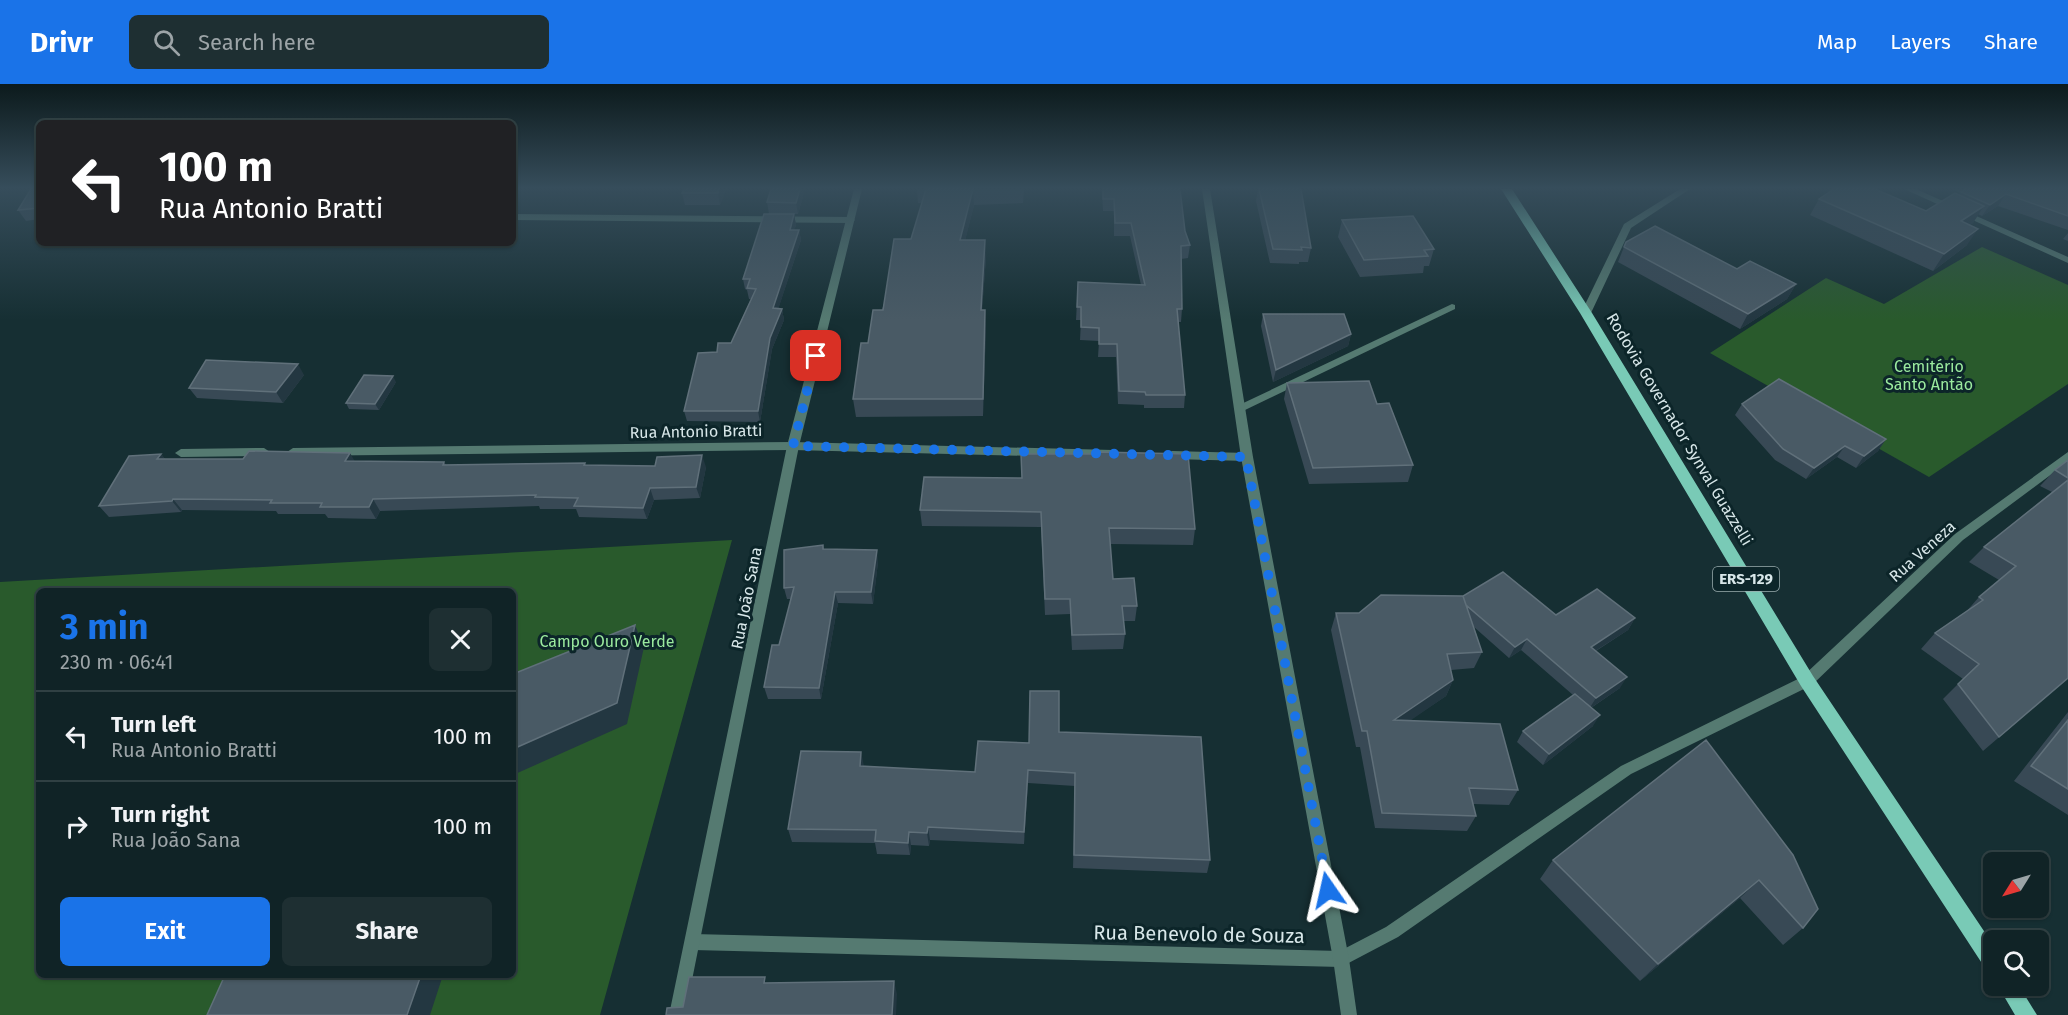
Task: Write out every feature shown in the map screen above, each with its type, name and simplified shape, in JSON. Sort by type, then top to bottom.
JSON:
[{"type":"main road","name":"Rodovia Governador Synval Guazzelli","points":[[1534,232],[1586,313],[1807,681],[1983,947]]},
{"type":"main road","points":[[2015,996],[2027,1015]]},
{"type":"street","name":"Rua João Sana","points":[[677,1015],[793,446],[848,232]]},
{"type":"street","points":[[1213,232],[1241,408],[1246,457],[1341,959],[1349,1015]]},
{"type":"street","points":[[1586,313],[1624,232]]},
{"type":"street","points":[[2006,232],[2068,260]]},
{"type":"street","points":[[1241,408],[1452,307]]},
{"type":"street","name":"Rua Antonio Bratti","points":[[181,453],[793,446],[1127,454]]},
{"type":"street","points":[[1163,455],[1246,457]]},
{"type":"street","name":"Rua Veneza","points":[[1807,681],[1959,537],[2068,456]]},
{"type":"street","name":"Rua Benevolo de Souza","points":[[693,942],[1341,959],[1392,932],[1626,770],[1807,681]]},
{"type":"green space","name":"Cemitério Santo Antão","points":[[1982,247],[2068,285],[2068,384],[1929,477],[1710,353],[1826,278],[1884,304]]},
{"type":"green space","name":"Campo Ouro Verde","points":[[732,540],[600,1015],[0,1015],[0,582]]},
{"type":"building","points":[[758,232],[798,232],[773,308],[782,309],[770,338],[758,411],[684,411],[698,353],[717,352],[718,343],[731,343],[756,289],[747,288],[750,279],[743,279]]},
{"type":"building","points":[[913,232],[962,232],[960,240],[985,240],[981,310],[985,310],[983,399],[853,399],[861,343],[868,343],[873,310],[883,310],[894,239],[911,239]]},
{"type":"building","points":[[1133,232],[1186,232],[1190,245],[1181,246],[1182,309],[1177,309],[1185,395],[1146,395],[1145,392],[1119,391],[1117,344],[1099,344],[1099,328],[1081,327],[1081,307],[1077,307],[1078,282],[1145,285]]},
{"type":"building","points":[[1269,232],[1308,232],[1311,248],[1273,249]]},
{"type":"building","points":[[1349,232],[1423,232],[1434,249],[1424,250],[1428,256],[1364,260]]},
{"type":"building","points":[[1643,232],[1667,232],[1737,269],[1750,261],[1796,284],[1748,314],[1624,247],[1626,242]]},
{"type":"building","points":[[1895,232],[1973,232],[1944,254]]},
{"type":"building","points":[[1263,314],[1344,314],[1351,334],[1276,370]]},
{"type":"building","points":[[206,360],[298,364],[276,392],[189,388]]},
{"type":"building","points":[[364,375],[393,376],[375,404],[346,403]]},
{"type":"building","points":[[1779,379],[1886,439],[1864,456],[1845,446],[1814,468],[1783,449],[1742,404]]},
{"type":"building","points":[[1369,381],[1377,404],[1389,403],[1413,465],[1313,468],[1287,383]]},
{"type":"building","points":[[249,451],[350,453],[345,461],[444,462],[443,465],[585,463],[584,465],[655,466],[657,457],[702,455],[696,487],[650,488],[643,508],[574,506],[578,498],[535,497],[536,495],[373,499],[369,507],[320,507],[322,503],[270,503],[272,500],[173,499],[172,501],[99,506],[129,456],[161,454],[157,459],[243,459]]},
{"type":"building","points":[[1098,452],[1188,454],[1195,529],[1109,528],[1113,579],[1134,578],[1137,606],[1122,606],[1125,634],[1072,635],[1070,599],[1045,599],[1041,512],[920,510],[924,477],[1022,478],[1021,454],[1098,454]]},
{"type":"building","points":[[2068,460],[2068,478],[2055,470]]},
{"type":"building","points":[[2068,480],[2068,678],[1999,737],[1958,684],[1979,664],[1935,633],[1983,600],[1979,597],[2016,566],[1984,547]]},
{"type":"building","points":[[823,545],[823,549],[877,550],[871,592],[835,592],[819,688],[764,687],[772,645],[779,645],[794,587],[784,588],[784,550]]},
{"type":"building","points":[[1503,572],[1556,615],[1597,589],[1635,618],[1591,647],[1627,677],[1596,698],[1527,639],[1515,647],[1466,605],[1463,596]]},
{"type":"building","points":[[1381,595],[1463,596],[1482,652],[1447,654],[1453,680],[1394,720],[1500,724],[1518,790],[1469,788],[1476,816],[1382,813],[1367,731],[1362,731],[1336,613],[1359,613]]},
{"type":"building","points":[[635,625],[617,703],[516,748],[516,673]]},
{"type":"building","points":[[1030,691],[1059,691],[1059,732],[1201,737],[1210,860],[1074,855],[1075,773],[1028,770],[1024,832],[928,827],[927,833],[909,832],[908,843],[875,841],[876,830],[788,829],[801,751],[861,752],[860,766],[975,772],[978,741],[1029,743]]},
{"type":"building","points":[[1575,694],[1600,715],[1549,754],[1523,731]]},
{"type":"building","points":[[2068,720],[2068,789],[2031,766]]},
{"type":"building","points":[[1706,740],[1793,855],[1818,909],[1803,928],[1759,880],[1658,964],[1553,860]]},
{"type":"building","points":[[689,977],[765,977],[764,983],[894,981],[892,1015],[666,1015],[667,1008],[683,1007]]},
{"type":"building","points":[[224,978],[420,978],[407,1015],[207,1015]]},
{"type":"route","points":[[816,356],[793,446],[1246,457],[1328,890]]}]
